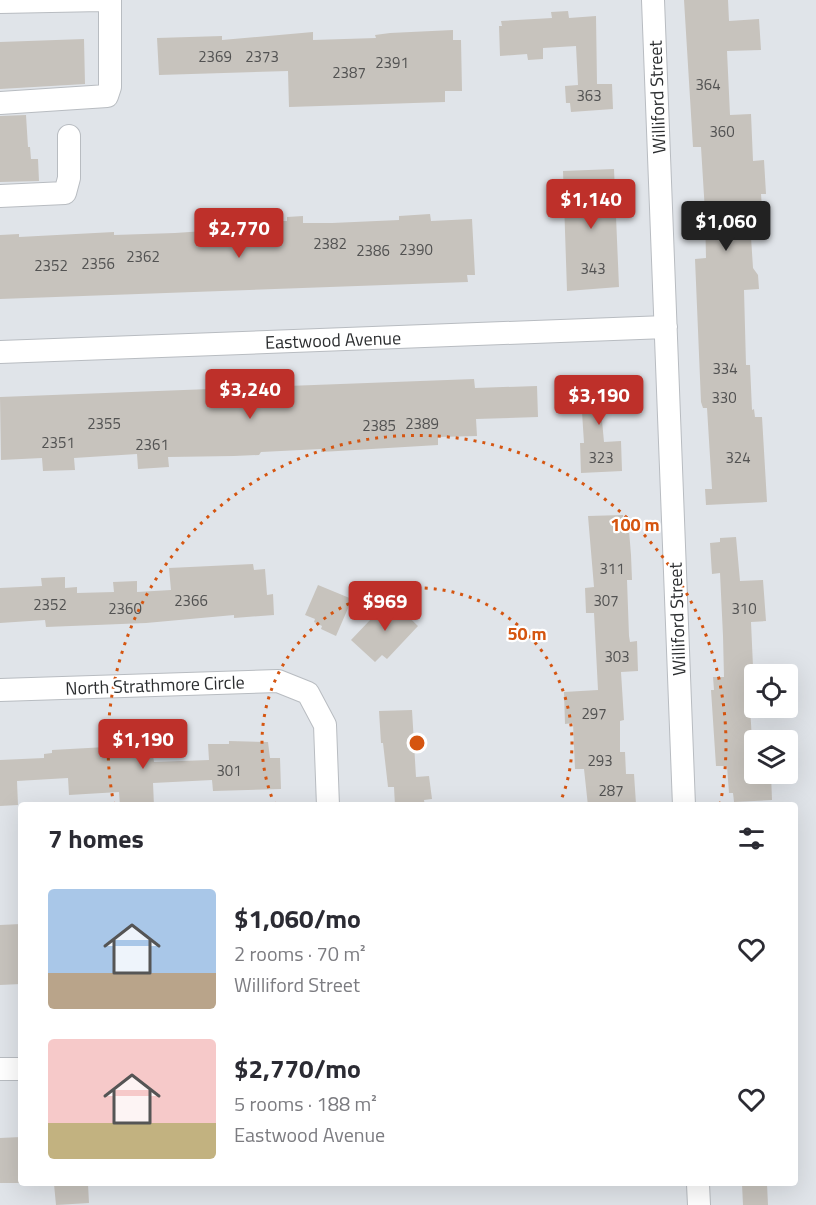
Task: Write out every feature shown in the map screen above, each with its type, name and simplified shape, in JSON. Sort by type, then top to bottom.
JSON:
[{"type":"street","points":[[0,2],[102,0]]},
{"type":"street","points":[[0,103],[107,96],[110,87],[110,0]]},
{"type":"street","name":"Williford Street","points":[[652,0],[684,802]]},
{"type":"street","points":[[0,196],[65,193],[69,178],[69,136]]},
{"type":"street","name":"Eastwood Avenue","points":[[0,352],[666,327]]},
{"type":"street","name":"North Strathmore Circle","points":[[0,690],[278,681],[308,693],[325,725],[328,802]]},
{"type":"street","points":[[0,1069],[18,1069]]},
{"type":"street","points":[[698,1186],[699,1205]]},
{"type":"building","points":[[684,0],[728,0],[729,21],[759,19],[761,50],[727,51],[730,115],[751,114],[753,161],[764,160],[766,194],[761,194],[764,236],[751,237],[753,268],[758,275],[759,289],[744,290],[746,365],[750,365],[752,410],[754,409],[755,417],[762,417],[767,502],[706,505],[705,489],[712,489],[707,408],[703,408],[701,402],[695,259],[706,258],[705,212],[701,147],[693,147]]},
{"type":"building","points":[[568,11],[569,18],[596,16],[597,84],[612,84],[613,109],[571,112],[570,103],[566,103],[565,86],[578,85],[576,46],[543,48],[543,59],[528,60],[527,54],[500,56],[499,26],[502,26],[501,21],[552,18],[551,12]]},
{"type":"building","points":[[453,30],[453,40],[461,40],[462,91],[445,91],[445,102],[289,107],[288,71],[159,75],[157,38],[222,36],[222,40],[313,32],[313,40],[376,38],[375,35],[390,33]]},
{"type":"building","points":[[84,39],[85,84],[0,89],[0,42]]},
{"type":"building","points":[[26,115],[28,147],[30,147],[31,159],[38,159],[39,181],[0,182],[0,116]]},
{"type":"building","points":[[614,169],[619,287],[567,291],[563,171]]},
{"type":"building","points":[[430,214],[431,221],[472,219],[475,275],[467,275],[468,282],[0,299],[0,235],[19,234],[19,237],[114,232],[114,235],[175,233],[279,226],[278,221],[287,221],[287,217],[303,216],[303,223],[332,223],[399,220],[399,216]]},
{"type":"building","points":[[619,378],[621,409],[601,410],[604,442],[621,441],[622,471],[581,473],[580,443],[584,443],[580,381]]},
{"type":"building","points":[[474,379],[475,388],[537,386],[538,417],[476,419],[477,436],[438,437],[438,445],[321,452],[321,449],[261,452],[259,455],[168,457],[169,467],[138,469],[137,454],[74,458],[75,470],[43,471],[42,458],[1,460],[0,397]]},
{"type":"building","points":[[623,515],[623,519],[628,518],[632,580],[627,580],[629,636],[630,642],[637,641],[638,671],[621,672],[624,720],[620,721],[620,752],[625,752],[626,774],[634,774],[636,802],[588,802],[584,769],[575,769],[573,723],[565,724],[564,692],[598,690],[594,613],[586,613],[585,588],[594,587],[588,516]]},
{"type":"building","points":[[736,537],[740,581],[763,580],[766,621],[751,622],[753,664],[744,664],[744,718],[751,718],[751,730],[744,730],[744,784],[771,784],[772,800],[734,802],[733,793],[729,793],[727,766],[716,766],[711,690],[714,690],[713,677],[724,677],[723,636],[720,573],[712,574],[710,543],[720,542],[720,538]]},
{"type":"building","points":[[253,564],[254,570],[265,569],[267,595],[273,594],[274,615],[234,618],[234,615],[146,623],[46,627],[45,620],[0,623],[0,588],[42,586],[41,578],[65,577],[65,588],[77,587],[77,593],[114,592],[113,582],[137,581],[137,592],[171,590],[169,568]]},
{"type":"building","points":[[318,585],[352,599],[336,636],[321,629],[322,626],[314,622],[315,619],[305,615]]},
{"type":"building","points":[[390,599],[418,626],[387,659],[382,655],[375,662],[351,640]]},
{"type":"building","points":[[412,710],[416,777],[429,776],[432,799],[424,800],[424,802],[395,802],[394,787],[388,787],[379,711]]},
{"type":"building","points":[[150,738],[154,762],[209,760],[208,744],[229,744],[229,741],[268,742],[270,758],[280,758],[281,789],[213,791],[212,780],[153,783],[154,802],[120,802],[119,792],[69,795],[68,778],[17,781],[18,805],[0,806],[0,760],[44,758],[44,754],[52,753],[52,750],[106,747],[106,742]]},
{"type":"building","points":[[18,924],[18,984],[0,985],[0,925]]},
{"type":"building","points":[[18,1137],[18,1183],[0,1183],[0,1138]]},
{"type":"building","points":[[54,1186],[88,1186],[89,1203],[56,1205]]},
{"type":"building","points":[[742,1186],[767,1186],[768,1205],[743,1205]]}]
